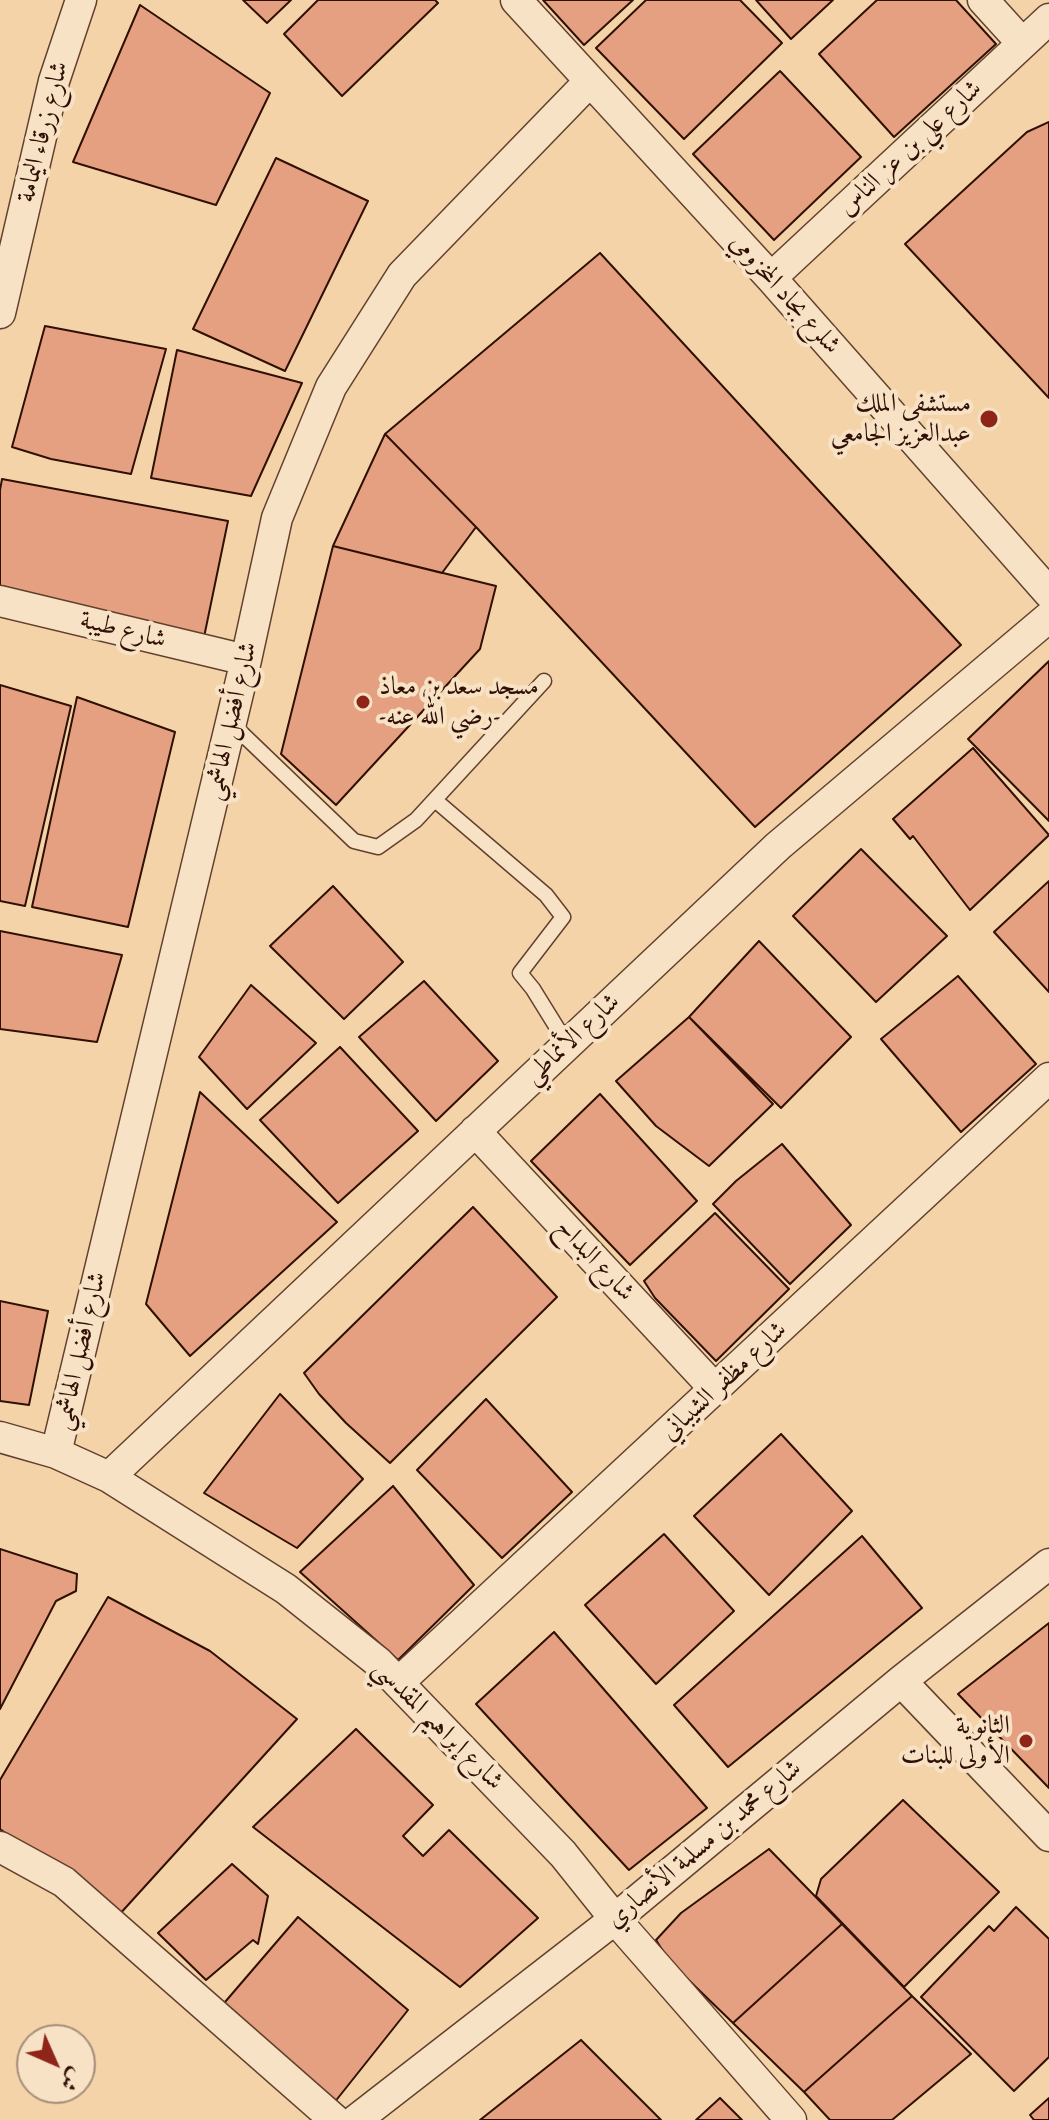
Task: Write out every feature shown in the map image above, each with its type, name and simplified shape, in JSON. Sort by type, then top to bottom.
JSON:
[{"type":"street","name":"شارع زرقاء اليمامة","points":[[0,313],[54,81],[81,0]]},
{"type":"street","name":"شلرع بجاد المخزومي","points":[[516,0],[771,278],[1049,593]]},
{"type":"street","points":[[983,0],[1022,43]]},
{"type":"street","name":"شارع علي بن عز الناس","points":[[771,278],[1049,19]]},
{"type":"street","name":"شارع أفضل الهاشمي","points":[[56,1453],[246,660],[277,518],[331,387],[402,275],[590,81]]},
{"type":"street","name":"شارع طيبة","points":[[0,601],[246,660]]},
{"type":"street","name":"شارع الأنماطي","points":[[109,1477],[778,846],[1049,617]]},
{"type":"street","name":"شارع مظفر الشيباني","points":[[398,1683],[1049,1078]]},
{"type":"street","name":"شارع البداح","points":[[475,1131],[715,1389]]},
{"type":"street","name":"شارع إبراهيم المقدسي","points":[[0,1437],[56,1453],[109,1477],[286,1589],[378,1662],[563,1854],[615,1919],[791,2120]]},
{"type":"street","name":"شارع محمد بن مسلمة الأنصاري","points":[[356,2120],[615,1919],[901,1681],[1049,1564]]},
{"type":"street","points":[[901,1681],[1049,1836]]},
{"type":"street","points":[[0,1847],[64,1882],[335,2120]]},
{"type":"lane","points":[[231,722],[354,841],[378,847],[416,820],[544,681]]},
{"type":"lane","points":[[435,800],[546,895],[563,917],[520,973],[567,1044]]},
{"type":"building","points":[[243,0],[291,0],[267,23]]},
{"type":"building","points":[[318,0],[435,0],[438,3],[342,96],[284,34]]},
{"type":"building","points":[[543,0],[633,0],[584,45]]},
{"type":"building","points":[[646,0],[740,0],[782,43],[684,139],[596,48]]},
{"type":"building","points":[[756,0],[833,0],[791,39]]},
{"type":"building","points":[[877,0],[956,0],[996,44],[894,137],[819,54]]},
{"type":"building","points":[[140,5],[270,93],[216,205],[73,162]]},
{"type":"building","points":[[780,71],[861,157],[774,240],[693,154]]},
{"type":"building","points":[[1049,122],[1049,398],[905,244],[1027,132]]},
{"type":"building","points":[[276,158],[368,201],[285,371],[193,329]]},
{"type":"building","points":[[600,253],[961,645],[755,827],[476,527],[385,434]]},
{"type":"building","points":[[45,326],[166,349],[131,474],[51,459],[12,447]]},
{"type":"building","points":[[177,350],[302,383],[251,496],[151,478]]},
{"type":"building","points":[[385,434],[476,527],[442,573],[333,546]]},
{"type":"building","points":[[2,479],[228,521],[203,642],[0,589]]},
{"type":"building","name":"مسجد سعد بن معاذ -رضي الله عنه-","points":[[333,546],[496,586],[480,649],[336,805],[281,754]]},
{"type":"building","points":[[1049,661],[1049,821],[968,739]]},
{"type":"building","points":[[0,685],[71,706],[25,906],[0,901]]},
{"type":"building","points":[[77,697],[175,732],[128,927],[32,907]]},
{"type":"building","points":[[973,748],[1049,835],[970,910],[913,836],[910,839],[893,819]]},
{"type":"building","points":[[861,849],[947,936],[876,1002],[793,916]]},
{"type":"building","points":[[1049,881],[1049,992],[994,932]]},
{"type":"building","points":[[333,886],[403,962],[344,1019],[270,946]]},
{"type":"building","points":[[0,931],[122,955],[97,1042],[0,1029]]},
{"type":"building","points":[[759,941],[851,1037],[781,1108],[689,1017]]},
{"type":"building","points":[[958,976],[1036,1064],[961,1132],[881,1039]]},
{"type":"building","points":[[424,981],[498,1061],[436,1121],[359,1037]]},
{"type":"building","points":[[251,985],[316,1043],[247,1109],[199,1057]]},
{"type":"building","points":[[689,1017],[773,1104],[709,1166],[656,1126],[616,1081]]},
{"type":"building","points":[[340,1047],[418,1131],[338,1203],[260,1120]]},
{"type":"building","points":[[200,1092],[337,1222],[190,1356],[146,1304]]},
{"type":"building","points":[[600,1094],[697,1201],[630,1265],[531,1161]]},
{"type":"building","points":[[782,1144],[851,1225],[790,1284],[713,1204]]},
{"type":"building","points":[[473,1207],[557,1297],[390,1463],[346,1423],[304,1373]]},
{"type":"building","points":[[715,1213],[789,1289],[716,1361],[655,1298],[644,1281]]},
{"type":"building","points":[[0,1301],[48,1311],[29,1405],[0,1401]]},
{"type":"building","points":[[280,1394],[363,1479],[297,1548],[204,1493]]},
{"type":"building","points":[[486,1399],[572,1492],[502,1558],[417,1470]]},
{"type":"building","points":[[781,1434],[852,1511],[769,1595],[694,1516]]},
{"type":"building","points":[[393,1486],[474,1585],[398,1660],[300,1572]]},
{"type":"building","points":[[664,1534],[734,1611],[656,1684],[585,1605]]},
{"type":"building","points":[[862,1536],[922,1608],[728,1767],[674,1705]]},
{"type":"building","points":[[0,1549],[77,1574],[76,1591],[56,1601],[0,1709]]},
{"type":"building","points":[[108,1597],[210,1651],[297,1719],[118,1916],[0,1829],[0,1780]]},
{"type":"building","name":"الثانوية الأولى للبنات","points":[[1049,1623],[1049,1788],[958,1694]]},
{"type":"building","points":[[554,1632],[707,1808],[629,1870],[476,1704]]},
{"type":"building","points":[[356,1729],[433,1805],[403,1836],[423,1856],[449,1830],[538,1918],[460,1987],[253,1827]]},
{"type":"building","points":[[903,1800],[999,1892],[904,1987],[816,1896],[821,1879]]},
{"type":"building","points":[[769,1849],[842,1924],[733,2023],[670,1962],[656,1940],[681,1913]]},
{"type":"building","points":[[232,1864],[268,1896],[258,1944],[253,1940],[206,1980],[158,1933]]},
{"type":"building","points":[[1016,1907],[1049,1939],[1049,2057],[1014,2091],[921,1997],[989,1926],[994,1931]]},
{"type":"building","points":[[298,1917],[408,2010],[334,2103],[219,2009]]},
{"type":"building","points":[[842,1924],[912,1996],[804,2092],[733,2023]]},
{"type":"building","points":[[912,1996],[971,2054],[892,2120],[830,2120],[804,2092]]},
{"type":"building","points":[[581,2040],[661,2120],[480,2120]]},
{"type":"building","points":[[720,2098],[742,2120],[696,2120]]},
{"type":"building","points":[[1049,2098],[1049,2120],[1034,2120],[1030,2115]]},
{"type":"place","name":"مستشفى الملك عبدالعزيز الجامعي","points":[[989,419]]},
{"type":"place","name":"مسجد سعد بن معاذ -رضي الله عنه-","points":[[363,702]]},
{"type":"place","name":"الثانوية الأولى للبنات","points":[[1026,1741]]}]
